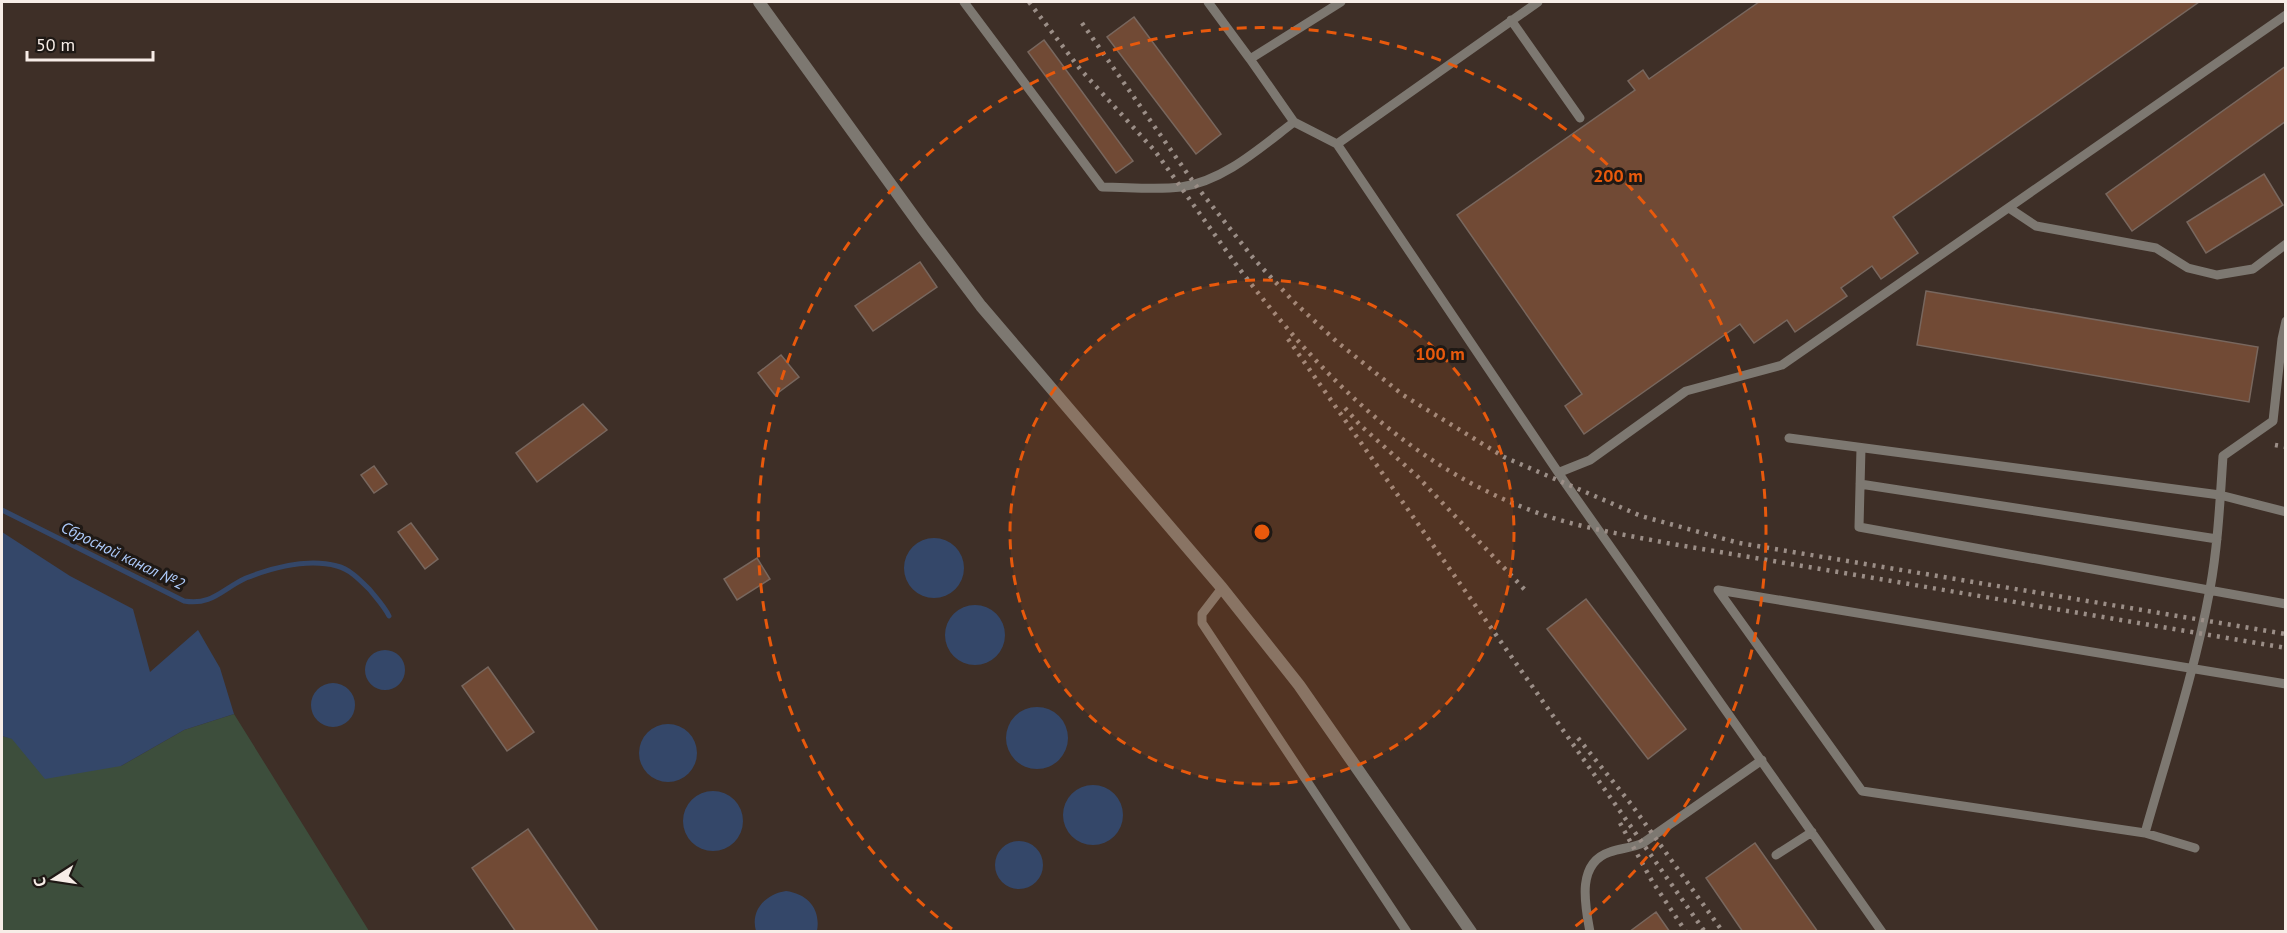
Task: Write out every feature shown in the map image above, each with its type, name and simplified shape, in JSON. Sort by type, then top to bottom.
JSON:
[{"type":"street","points":[[759,2],[981,306],[1222,588],[1299,685],[1472,932]]},
{"type":"lane","points":[[964,2],[1101,187],[1181,187],[1205,181],[1235,165],[1294,122]]},
{"type":"lane","points":[[1208,2],[1294,122],[1337,144],[1560,472],[1882,932]]},
{"type":"lane","points":[[1250,59],[1341,2]]},
{"type":"lane","points":[[1337,144],[1538,2]]},
{"type":"lane","points":[[1560,472],[1590,460],[1686,391],[1782,365],[2286,15]]},
{"type":"lane","points":[[1511,20],[1580,118]]},
{"type":"lane","points":[[2009,208],[2036,225],[2156,248],[2188,268],[2217,275],[2253,269],[2286,244]]},
{"type":"lane","points":[[2145,833],[2191,669],[2210,589],[2217,539],[2223,456],[2273,421],[2286,321]]},
{"type":"lane","points":[[1789,438],[2220,495],[2286,512]]},
{"type":"lane","points":[[1861,448],[1859,527],[2286,604]]},
{"type":"lane","points":[[1860,484],[2217,539]]},
{"type":"lane","points":[[1222,588],[1202,614],[1202,623],[1407,932]]},
{"type":"lane","points":[[2194,848],[2145,833],[1862,791],[1719,590],[2286,684]]},
{"type":"lane","points":[[1590,932],[1584,894],[1588,870],[1595,862],[1611,851],[1633,848],[1643,843],[1762,760]]},
{"type":"lane","points":[[1776,855],[1812,832]]},
{"type":"green space","points":[[234,714],[369,931],[2,932],[2,736],[121,766],[184,730]]},
{"type":"water","points":[[2,532],[70,576],[133,609],[150,672],[198,630],[220,668],[234,714],[184,730],[121,766],[45,779],[12,739],[2,736]]},
{"type":"water","points":[[928,538],[940,538],[951,543],[959,551],[964,568],[962,580],[951,593],[940,598],[928,598],[917,593],[909,585],[904,574],[904,562],[909,551],[917,543]]},
{"type":"water","points":[[975,605],[992,610],[1000,618],[1005,635],[1000,652],[992,660],[975,665],[958,660],[950,652],[945,635],[950,618],[958,610]]},
{"type":"water","points":[[385,650],[399,656],[405,670],[399,684],[385,690],[371,684],[365,670],[371,656]]},
{"type":"water","points":[[333,683],[349,689],[355,705],[349,721],[333,727],[317,721],[311,705],[317,689]]},
{"type":"water","points":[[1037,707],[1054,712],[1059,716],[1063,721],[1068,738],[1063,755],[1059,760],[1054,764],[1037,769],[1020,764],[1015,760],[1011,755],[1006,738],[1011,721],[1015,716],[1020,712]]},
{"type":"water","points":[[662,724],[674,724],[689,732],[697,747],[697,759],[689,774],[674,782],[662,782],[647,774],[639,759],[639,747],[647,732]]},
{"type":"water","points":[[1093,785],[1110,790],[1118,798],[1123,815],[1118,832],[1110,840],[1093,845],[1076,840],[1068,832],[1063,815],[1068,798],[1076,790]]},
{"type":"water","points":[[707,791],[719,791],[730,796],[738,804],[743,821],[741,833],[730,846],[719,851],[707,851],[696,846],[688,838],[683,827],[683,815],[688,804],[696,796]]},
{"type":"water","points":[[1014,841],[1024,841],[1036,848],[1043,860],[1043,870],[1036,882],[1024,889],[1014,889],[999,878],[995,870],[995,860],[1006,845]]},
{"type":"water","points":[[786,891],[801,895],[815,909],[817,931],[756,931],[755,916],[761,904],[766,899]]},
{"type":"building","points":[[1759,2],[2199,2],[1893,217],[1918,253],[1881,279],[1872,266],[1841,288],[1847,296],[1795,332],[1787,320],[1754,343],[1740,324],[1584,434],[1565,406],[1582,394],[1457,215],[1635,90],[1628,81],[1643,70],[1649,79]]},
{"type":"building","points":[[1134,17],[1221,134],[1196,154],[1107,37]]},
{"type":"building","points":[[1044,40],[1133,161],[1116,173],[1028,52]]},
{"type":"building","points":[[2286,66],[2286,121],[2132,231],[2106,194]]},
{"type":"building","points":[[2264,174],[2283,205],[2206,253],[2187,222]]},
{"type":"building","points":[[920,262],[937,287],[873,331],[855,306]]},
{"type":"building","points":[[1926,291],[2258,347],[2249,402],[1917,345]]},
{"type":"building","points":[[781,355],[799,377],[775,395],[758,373]]},
{"type":"building","points":[[583,404],[607,430],[537,482],[516,453]]},
{"type":"building","points":[[374,466],[387,484],[374,493],[361,475]]},
{"type":"building","points":[[411,523],[438,559],[425,569],[398,532]]},
{"type":"building","points":[[757,558],[770,579],[737,600],[724,579]]},
{"type":"building","points":[[1586,599],[1686,729],[1648,759],[1547,629]]},
{"type":"building","points":[[488,667],[534,732],[507,751],[462,686]]},
{"type":"building","points":[[528,829],[599,932],[516,932],[472,868]]},
{"type":"building","points":[[1755,843],[1818,932],[1743,932],[1706,878]]},
{"type":"building","points":[[1656,912],[1670,932],[1629,932]]},
{"type":"waterway","name":"Сбросной канал №2","points":[[2,510],[184,601],[210,599],[238,582],[268,570],[302,563],[314,563],[342,568],[355,576],[370,590],[389,616]]},
{"type":"railway","points":[[1029,2],[1080,69],[1155,151],[1240,270]]},
{"type":"railway","points":[[1082,23],[1194,183],[1254,259],[1293,301],[1336,341],[1403,395],[1504,457],[1641,516],[1739,543],[2286,634]]},
{"type":"railway","points":[[1235,263],[1297,340],[1330,375],[1402,439],[1442,466],[1484,490],[1530,510],[1581,526],[1667,543],[2286,648]]},
{"type":"railway","points":[[1288,339],[1705,932]]},
{"type":"railway","points":[[1345,408],[1360,425],[1417,476],[1526,591]]},
{"type":"railway","points":[[2275,445],[2286,447]]},
{"type":"railway","points":[[1578,738],[1631,804],[1723,932]]},
{"type":"railway","points":[[1620,823],[1652,881],[1686,932]]}]
